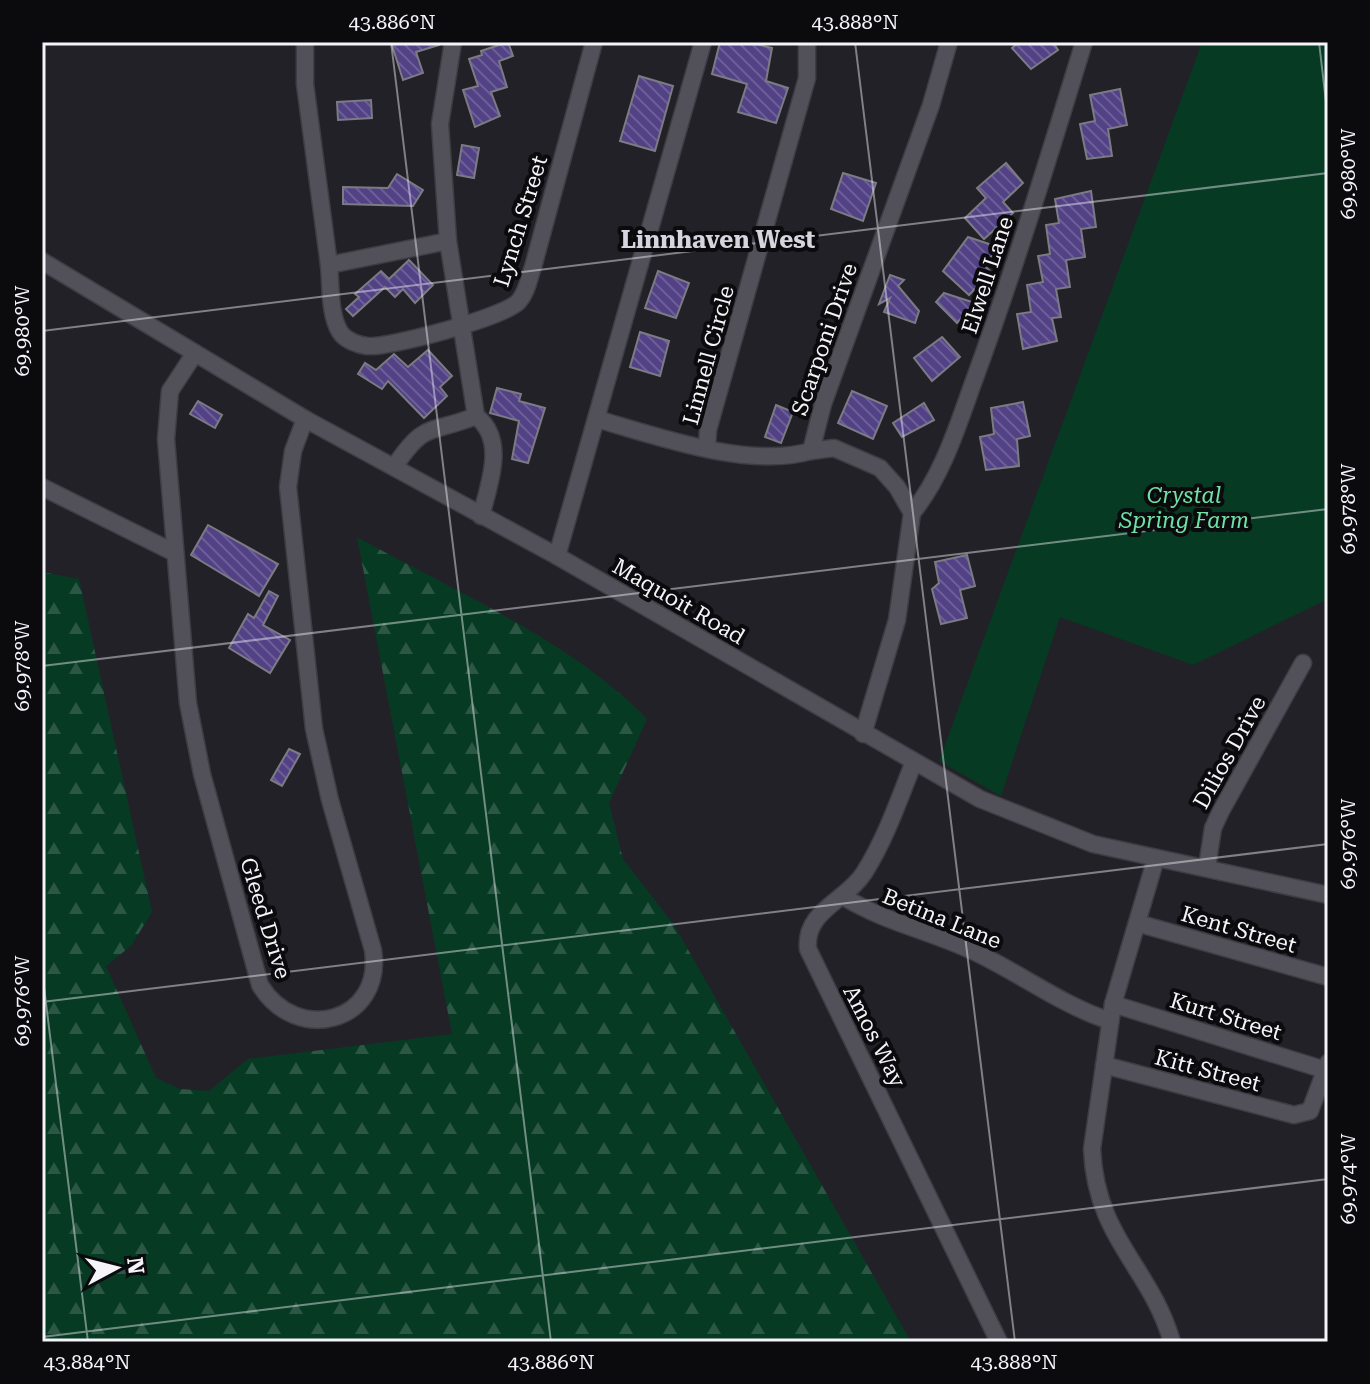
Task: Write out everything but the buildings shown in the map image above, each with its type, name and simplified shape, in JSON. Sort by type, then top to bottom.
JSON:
[{"type":"street","points":[[305,42],[305,84],[329,265],[448,241]]},
{"type":"street","points":[[453,42],[440,124],[448,241],[476,416],[489,431],[494,454],[481,516]]},
{"type":"street","name":"Lynch Street","points":[[329,265],[333,310],[340,333],[353,342],[368,346],[463,324],[506,311],[519,302],[525,291],[594,42]]},
{"type":"street","points":[[557,556],[703,42]]},
{"type":"street","name":"Linnell Circle","points":[[707,447],[708,430],[807,78],[807,42]]},
{"type":"street","name":"Scarponi Drive","points":[[912,513],[897,487],[880,468],[834,448],[811,451],[823,404],[931,105],[949,42]]},
{"type":"street","name":"Elwell Lane","points":[[912,513],[923,500],[947,453],[982,360],[1084,42]]},
{"type":"street","name":"Maquoit Road","points":[[42,261],[305,419],[557,556],[913,764],[1035,824],[1093,844],[1328,895]]},
{"type":"street","name":"Gleed Drive","points":[[195,353],[170,391],[167,415],[173,552],[191,727],[252,963],[267,995],[286,1013],[299,1019],[330,1018],[367,996],[373,985],[375,962],[314,729],[288,487],[293,451],[305,419]]},
{"type":"street","points":[[394,467],[413,439],[425,430],[476,416]]},
{"type":"street","name":"Linnell Circle","points":[[597,419],[707,447],[773,459],[811,451]]},
{"type":"street","points":[[42,487],[173,552]]},
{"type":"street","points":[[863,734],[897,620],[912,513]]},
{"type":"street","name":"Dilios Drive","points":[[1207,867],[1213,828],[1303,663]]},
{"type":"street","name":"Amos Way","points":[[913,764],[865,872],[844,897],[811,922],[806,936],[808,949],[999,1342]]},
{"type":"street","points":[[1156,858],[1112,1012],[1092,1149],[1098,1196],[1117,1242],[1158,1305],[1172,1342]]},
{"type":"street","name":"Betina Lane","points":[[844,897],[869,913],[977,953],[1063,1004],[1112,1012]]},
{"type":"street","name":"Kent Street","points":[[1137,923],[1328,977]]},
{"type":"street","name":"Kurt Street","points":[[1112,1012],[1327,1066]]},
{"type":"street","name":"Kitt Street","points":[[1104,1065],[1300,1115],[1313,1105],[1327,1066]]},
{"type":"green space","name":"Crystal Spring Farm","points":[[1202,42],[1328,42],[1328,599],[1193,665],[1060,617],[1001,796],[939,761]]},
{"type":"green space","points":[[357,537],[547,641],[617,691],[647,719],[609,803],[623,859],[674,925],[911,1342],[42,1342],[42,572],[79,579],[152,912],[131,946],[106,966],[156,1078],[180,1089],[209,1091],[248,1059],[452,1034]]},
{"type":"district","name":"Linnhaven West","points":[[718,240]]}]
